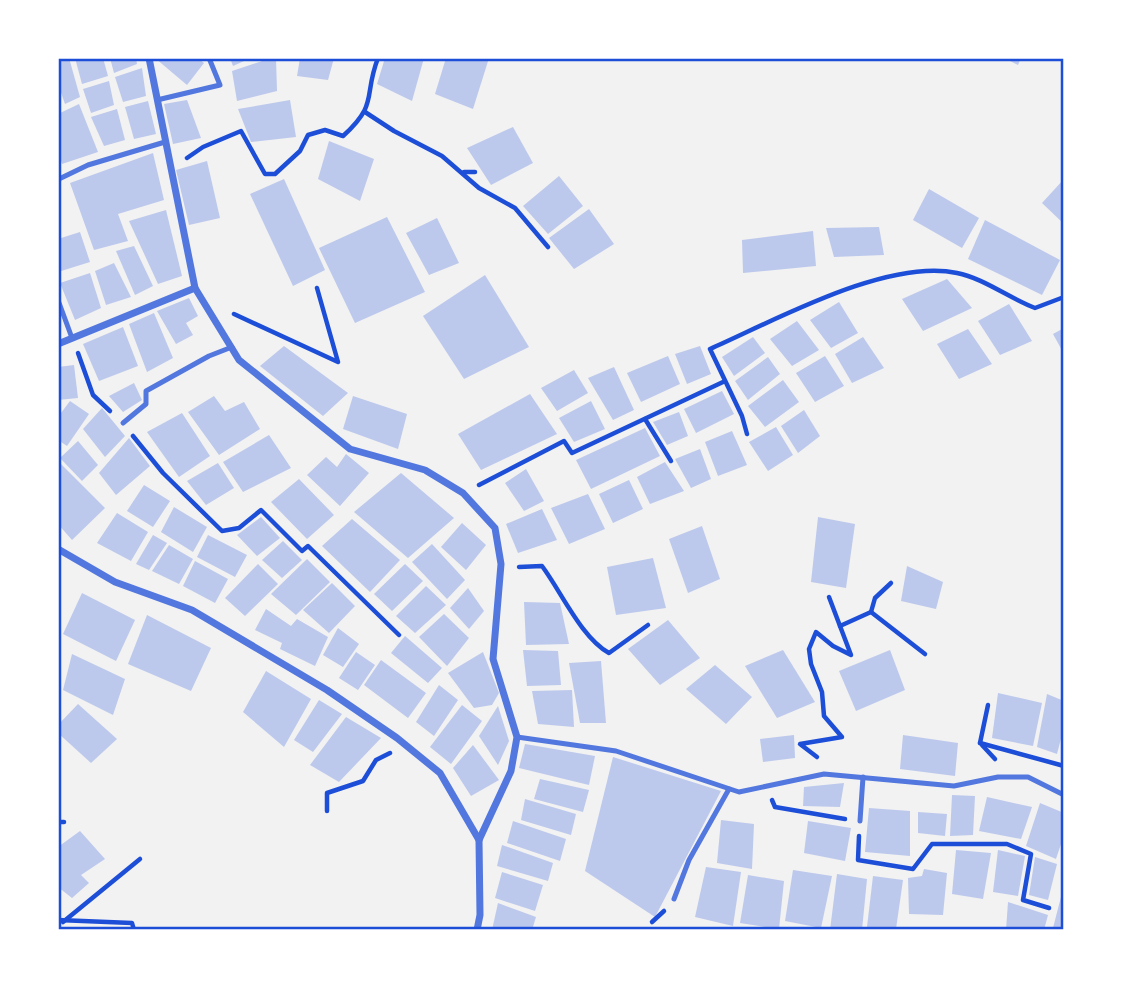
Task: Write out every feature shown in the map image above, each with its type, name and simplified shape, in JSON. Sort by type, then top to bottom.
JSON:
[{"type":"street","points":[[149,58],[195,288],[239,360],[350,449],[425,470],[463,494],[495,528],[500,568],[493,659],[517,737],[511,771],[479,840],[480,915],[477,930]]},
{"type":"street","points":[[58,344],[195,288]]},
{"type":"street","points":[[58,549],[114,582],[192,610],[327,690],[406,745],[440,773],[479,840]]},
{"type":"lane","points":[[157,100],[220,85],[209,58]]},
{"type":"lane","points":[[60,179],[88,165],[165,142]]},
{"type":"lane","points":[[58,300],[72,338]]},
{"type":"lane","points":[[123,423],[146,404],[146,391],[209,356],[232,347]]},
{"type":"lane","points":[[517,737],[616,751],[739,792],[824,774],[954,786],[998,777],[1028,777],[1064,795]]},
{"type":"lane","points":[[860,821],[863,777]]},
{"type":"lane","points":[[674,899],[689,860],[729,789]]},
{"type":"path","points":[[170,165],[241,131],[265,174],[275,174],[300,151],[308,135],[325,130],[343,136],[365,112],[370,103],[369,82],[378,58]]},
{"type":"path","points":[[365,112],[463,172],[479,188],[515,208],[548,247]]},
{"type":"path","points":[[463,172],[475,172]]},
{"type":"path","points":[[747,434],[742,416],[723,382],[710,349],[844,290],[894,276],[937,270],[960,273],[1035,307],[1064,297]]},
{"type":"path","points":[[202,299],[338,362],[317,288]]},
{"type":"path","points":[[72,338],[93,395],[123,423],[163,473],[222,531],[239,528],[261,509],[302,551],[308,546],[399,635]]},
{"type":"path","points":[[463,494],[564,441],[572,453],[723,382]]},
{"type":"path","points":[[645,419],[671,461]]},
{"type":"path","points":[[500,568],[542,566],[581,627],[598,647],[610,653],[648,625]]},
{"type":"path","points":[[840,626],[871,612],[875,598],[891,583]]},
{"type":"path","points":[[829,597],[851,655],[833,646],[816,632],[809,649],[811,664],[822,692],[824,716],[842,737],[800,744],[824,762],[834,775]]},
{"type":"path","points":[[871,612],[925,654]]},
{"type":"path","points":[[989,705],[980,743],[1064,765]]},
{"type":"path","points":[[327,811],[327,793],[363,780],[376,760],[406,745]]},
{"type":"path","points":[[765,787],[775,807],[860,821],[858,860],[913,869],[932,844],[1007,844],[1031,854],[1023,900],[1049,908]]},
{"type":"path","points":[[58,821],[64,822]]},
{"type":"path","points":[[60,921],[140,859]]},
{"type":"path","points":[[60,921],[132,923],[134,930]]},
{"type":"building","points":[[58,58],[69,58],[80,97],[65,104],[58,84]]},
{"type":"building","points":[[75,58],[103,58],[108,76],[82,84]]},
{"type":"building","points":[[110,58],[136,58],[137,64],[114,73]]},
{"type":"building","points":[[155,58],[198,58],[204,63],[187,85]]},
{"type":"building","points":[[230,58],[251,58],[233,66]]},
{"type":"building","points":[[276,58],[277,91],[237,101],[232,71]]},
{"type":"building","points":[[300,58],[334,58],[328,80],[297,76]]},
{"type":"building","points":[[385,58],[424,58],[412,101],[377,84]]},
{"type":"building","points":[[446,58],[489,58],[473,109],[435,94]]},
{"type":"building","points":[[1004,58],[1021,58],[1018,65]]},
{"type":"building","points":[[142,68],[146,96],[123,102],[115,77]]},
{"type":"building","points":[[109,81],[114,105],[91,113],[83,89]]},
{"type":"building","points":[[187,100],[201,138],[173,144],[164,104]]},
{"type":"building","points":[[290,100],[296,137],[251,142],[238,109]]},
{"type":"building","points":[[148,101],[156,134],[134,139],[125,107]]},
{"type":"building","points":[[79,104],[98,152],[62,164],[58,152],[58,114]]},
{"type":"building","points":[[117,109],[125,140],[104,146],[91,117]]},
{"type":"building","points":[[513,127],[533,163],[491,185],[467,148]]},
{"type":"building","points":[[329,141],[374,159],[360,201],[318,179]]},
{"type":"building","points":[[153,153],[164,200],[118,214],[128,241],[94,250],[70,183]]},
{"type":"building","points":[[207,161],[220,218],[189,225],[176,170]]},
{"type":"building","points":[[559,176],[583,206],[548,234],[523,206]]},
{"type":"building","points":[[284,179],[325,270],[293,286],[250,194]]},
{"type":"building","points":[[1064,179],[1064,224],[1042,203]]},
{"type":"building","points":[[929,189],[979,218],[962,248],[913,220]]},
{"type":"building","points":[[589,209],[614,244],[574,269],[549,238]]},
{"type":"building","points":[[166,210],[182,276],[158,284],[129,221]]},
{"type":"building","points":[[387,217],[425,292],[355,323],[319,248]]},
{"type":"building","points":[[437,218],[459,263],[429,275],[406,233]]},
{"type":"building","points":[[985,220],[1060,260],[1042,295],[968,259]]},
{"type":"building","points":[[879,227],[884,255],[834,257],[826,228]]},
{"type":"building","points":[[813,231],[816,266],[743,273],[742,240]]},
{"type":"building","points":[[80,232],[90,262],[58,272],[58,239]]},
{"type":"building","points":[[134,246],[153,286],[135,295],[116,251]]},
{"type":"building","points":[[114,263],[131,297],[106,305],[95,271]]},
{"type":"building","points":[[90,273],[101,308],[75,320],[60,283]]},
{"type":"building","points":[[485,275],[529,347],[464,379],[423,316]]},
{"type":"building","points":[[947,279],[972,308],[923,331],[902,299]]},
{"type":"building","points":[[189,298],[198,316],[186,323],[193,335],[176,344],[157,311]]},
{"type":"building","points":[[839,302],[858,333],[831,348],[810,320]]},
{"type":"building","points":[[1009,304],[1032,341],[1000,355],[978,321]]},
{"type":"building","points":[[154,313],[173,358],[147,372],[129,324]]},
{"type":"building","points":[[797,321],[819,350],[792,366],[770,339]]},
{"type":"building","points":[[123,327],[138,366],[99,381],[83,344]]},
{"type":"building","points":[[1064,328],[1064,354],[1053,334]]},
{"type":"building","points":[[968,329],[992,364],[959,379],[937,344]]},
{"type":"building","points":[[753,337],[765,353],[734,376],[722,357]]},
{"type":"building","points":[[863,337],[884,368],[852,383],[835,354]]},
{"type":"building","points":[[284,346],[348,393],[323,416],[260,366]]},
{"type":"building","points":[[700,346],[711,374],[687,384],[675,354]]},
{"type":"building","points":[[668,356],[680,384],[641,402],[627,373]]},
{"type":"building","points":[[825,356],[844,386],[815,402],[796,373]]},
{"type":"building","points":[[768,357],[780,374],[748,400],[735,381]]},
{"type":"building","points":[[74,365],[78,398],[58,400],[58,367]]},
{"type":"building","points":[[614,367],[634,410],[613,420],[588,378]]},
{"type":"building","points":[[574,370],[588,393],[557,411],[541,388]]},
{"type":"building","points":[[783,380],[799,402],[765,427],[748,406]]},
{"type":"building","points":[[134,383],[142,400],[123,412],[109,396]]},
{"type":"building","points":[[722,391],[734,414],[696,433],[684,409]]},
{"type":"building","points":[[530,394],[557,434],[481,470],[458,434]]},
{"type":"building","points":[[214,396],[225,411],[244,402],[260,429],[219,455],[188,412]]},
{"type":"building","points":[[353,396],[407,414],[398,449],[343,429]]},
{"type":"building","points":[[70,401],[89,414],[67,446],[58,440],[58,417]]},
{"type":"building","points":[[591,401],[605,429],[574,442],[559,418]]},
{"type":"building","points":[[102,408],[125,436],[105,457],[83,429]]},
{"type":"building","points":[[804,410],[820,436],[798,453],[781,426]]},
{"type":"building","points":[[679,412],[688,436],[667,445],[653,422]]},
{"type":"building","points":[[182,413],[210,456],[179,477],[147,432]]},
{"type":"building","points":[[776,427],[793,455],[768,471],[749,442]]},
{"type":"building","points":[[645,428],[660,456],[591,489],[576,460]]},
{"type":"building","points":[[732,431],[747,465],[718,476],[705,442]]},
{"type":"building","points":[[269,435],[291,468],[243,492],[223,462]]},
{"type":"building","points":[[129,438],[150,466],[116,495],[99,473]]},
{"type":"building","points":[[78,441],[98,465],[82,481],[60,458]]},
{"type":"building","points":[[700,449],[711,479],[691,488],[675,459]]},
{"type":"building","points":[[346,454],[369,473],[340,506],[307,475],[326,457],[337,467]]},
{"type":"building","points":[[665,462],[684,491],[650,504],[637,477]]},
{"type":"building","points":[[60,463],[105,508],[72,540],[58,524]]},
{"type":"building","points":[[218,463],[234,488],[206,505],[187,481]]},
{"type":"building","points":[[526,469],[544,501],[524,511],[505,483]]},
{"type":"building","points":[[401,473],[454,518],[408,558],[354,512]]},
{"type":"building","points":[[299,479],[334,515],[307,539],[271,502]]},
{"type":"building","points":[[629,480],[643,509],[613,523],[599,494]]},
{"type":"building","points":[[144,485],[170,501],[153,527],[127,511]]},
{"type":"building","points":[[588,494],[605,529],[569,544],[551,508]]},
{"type":"building","points":[[174,507],[207,527],[193,552],[161,532]]},
{"type":"building","points":[[542,509],[557,540],[518,553],[506,524]]},
{"type":"building","points":[[117,513],[148,532],[131,561],[97,543]]},
{"type":"building","points":[[261,517],[280,538],[257,556],[237,535]]},
{"type":"building","points":[[818,517],[855,524],[846,588],[811,582]]},
{"type":"building","points":[[352,519],[400,560],[370,592],[322,546]]},
{"type":"building","points":[[462,523],[486,545],[466,570],[441,547]]},
{"type":"building","points":[[702,526],[720,579],[688,593],[669,539]]},
{"type":"building","points":[[153,535],[167,543],[149,570],[136,564]]},
{"type":"building","points":[[208,535],[247,555],[235,577],[197,557]]},
{"type":"building","points":[[283,541],[302,560],[282,578],[262,560]]},
{"type":"building","points":[[432,544],[465,580],[447,599],[412,562]]},
{"type":"building","points":[[169,545],[193,559],[179,584],[152,571]]},
{"type":"building","points":[[653,558],[666,608],[616,615],[607,567]]},
{"type":"building","points":[[307,559],[330,582],[296,615],[271,594]]},
{"type":"building","points":[[195,561],[228,579],[215,603],[183,586]]},
{"type":"building","points":[[258,564],[278,584],[245,616],[225,598]]},
{"type":"building","points":[[405,564],[423,581],[392,611],[374,594]]},
{"type":"building","points":[[907,566],[943,582],[936,609],[901,601]]},
{"type":"building","points":[[332,583],[355,606],[329,633],[303,610]]},
{"type":"building","points":[[426,586],[446,605],[415,633],[396,616]]},
{"type":"building","points":[[468,588],[484,611],[469,629],[450,608]]},
{"type":"building","points":[[82,593],[135,620],[116,661],[63,634]]},
{"type":"building","points":[[524,602],[560,603],[569,644],[526,645]]},
{"type":"building","points":[[266,609],[291,626],[297,619],[328,637],[315,666],[280,649],[282,643],[255,630]]},
{"type":"building","points":[[444,614],[469,638],[447,666],[419,637]]},
{"type":"building","points":[[147,615],[211,648],[191,691],[128,664]]},
{"type":"building","points":[[668,620],[700,658],[660,685],[628,649]]},
{"type":"building","points":[[338,628],[359,644],[343,667],[323,655]]},
{"type":"building","points":[[405,636],[442,668],[428,683],[391,653]]},
{"type":"building","points":[[523,650],[558,651],[561,685],[527,686]]},
{"type":"building","points":[[783,650],[815,702],[777,718],[745,666]]},
{"type":"building","points":[[890,650],[905,690],[856,711],[839,671]]},
{"type":"building","points":[[356,652],[375,665],[358,690],[339,678]]},
{"type":"building","points":[[483,652],[499,693],[492,705],[474,708],[448,673]]},
{"type":"building","points":[[72,654],[125,679],[113,715],[63,690]]},
{"type":"building","points":[[381,660],[426,693],[408,718],[364,685]]},
{"type":"building","points":[[601,661],[606,723],[580,723],[569,663]]},
{"type":"building","points":[[715,665],[752,697],[726,724],[686,689]]},
{"type":"building","points":[[266,671],[311,699],[284,747],[243,712]]},
{"type":"building","points":[[439,685],[458,700],[434,736],[416,722]]},
{"type":"building","points":[[572,690],[574,727],[538,724],[532,691]]},
{"type":"building","points":[[998,693],[1042,703],[1033,746],[992,738]]},
{"type":"building","points":[[1047,694],[1064,701],[1064,727],[1057,754],[1037,747]]},
{"type":"building","points":[[319,700],[342,714],[313,752],[294,740]]},
{"type":"building","points":[[78,704],[117,739],[91,763],[58,733],[58,725]]},
{"type":"building","points":[[462,705],[482,721],[451,764],[430,747]]},
{"type":"building","points":[[498,706],[509,741],[498,765],[479,736]]},
{"type":"building","points":[[346,717],[381,738],[339,782],[310,765]]},
{"type":"building","points":[[794,735],[795,758],[763,762],[760,739]]},
{"type":"building","points":[[903,735],[958,743],[955,776],[900,769]]},
{"type":"building","points":[[525,744],[595,756],[589,785],[519,768]]},
{"type":"building","points":[[473,745],[499,780],[471,796],[453,768]]},
{"type":"building","points":[[613,757],[721,791],[655,917],[585,871]]},
{"type":"building","points":[[540,779],[589,790],[583,812],[534,799]]},
{"type":"building","points":[[844,783],[840,807],[803,806],[804,787]]},
{"type":"building","points":[[952,795],[975,796],[973,835],[950,836]]},
{"type":"building","points":[[987,797],[1032,807],[1021,839],[979,831]]},
{"type":"building","points":[[525,799],[576,814],[571,835],[521,820]]},
{"type":"building","points":[[1040,803],[1064,813],[1064,835],[1056,859],[1026,846]]},
{"type":"building","points":[[869,808],[910,811],[910,856],[865,852]]},
{"type":"building","points":[[918,812],[947,814],[945,836],[918,833]]},
{"type":"building","points":[[721,820],[754,824],[752,869],[717,863]]},
{"type":"building","points":[[513,821],[566,839],[560,861],[507,843]]},
{"type":"building","points":[[808,821],[851,828],[845,861],[804,853]]},
{"type":"building","points":[[80,831],[105,859],[81,875],[89,883],[72,898],[58,887],[58,847]]},
{"type":"building","points":[[502,845],[553,863],[548,881],[497,866]]},
{"type":"building","points":[[956,850],[991,853],[983,899],[952,894]]},
{"type":"building","points":[[998,850],[1025,856],[1018,896],[993,892]]},
{"type":"building","points":[[1035,857],[1057,864],[1048,900],[1029,895]]},
{"type":"building","points":[[706,867],[741,872],[733,926],[695,917]]},
{"type":"building","points":[[924,869],[947,873],[943,915],[909,914],[908,878],[922,876]]},
{"type":"building","points":[[793,870],[832,876],[821,928],[785,921]]},
{"type":"building","points":[[502,872],[543,885],[535,911],[495,898]]},
{"type":"building","points":[[837,874],[867,879],[862,930],[830,930]]},
{"type":"building","points":[[748,875],[784,881],[779,929],[740,923]]},
{"type":"building","points":[[873,876],[903,880],[896,929],[867,927]]},
{"type":"building","points":[[1063,889],[1064,930],[1058,930],[1053,928]]},
{"type":"building","points":[[1008,902],[1048,915],[1044,930],[1006,930]]},
{"type":"building","points":[[498,903],[536,917],[532,930],[492,930]]}]
